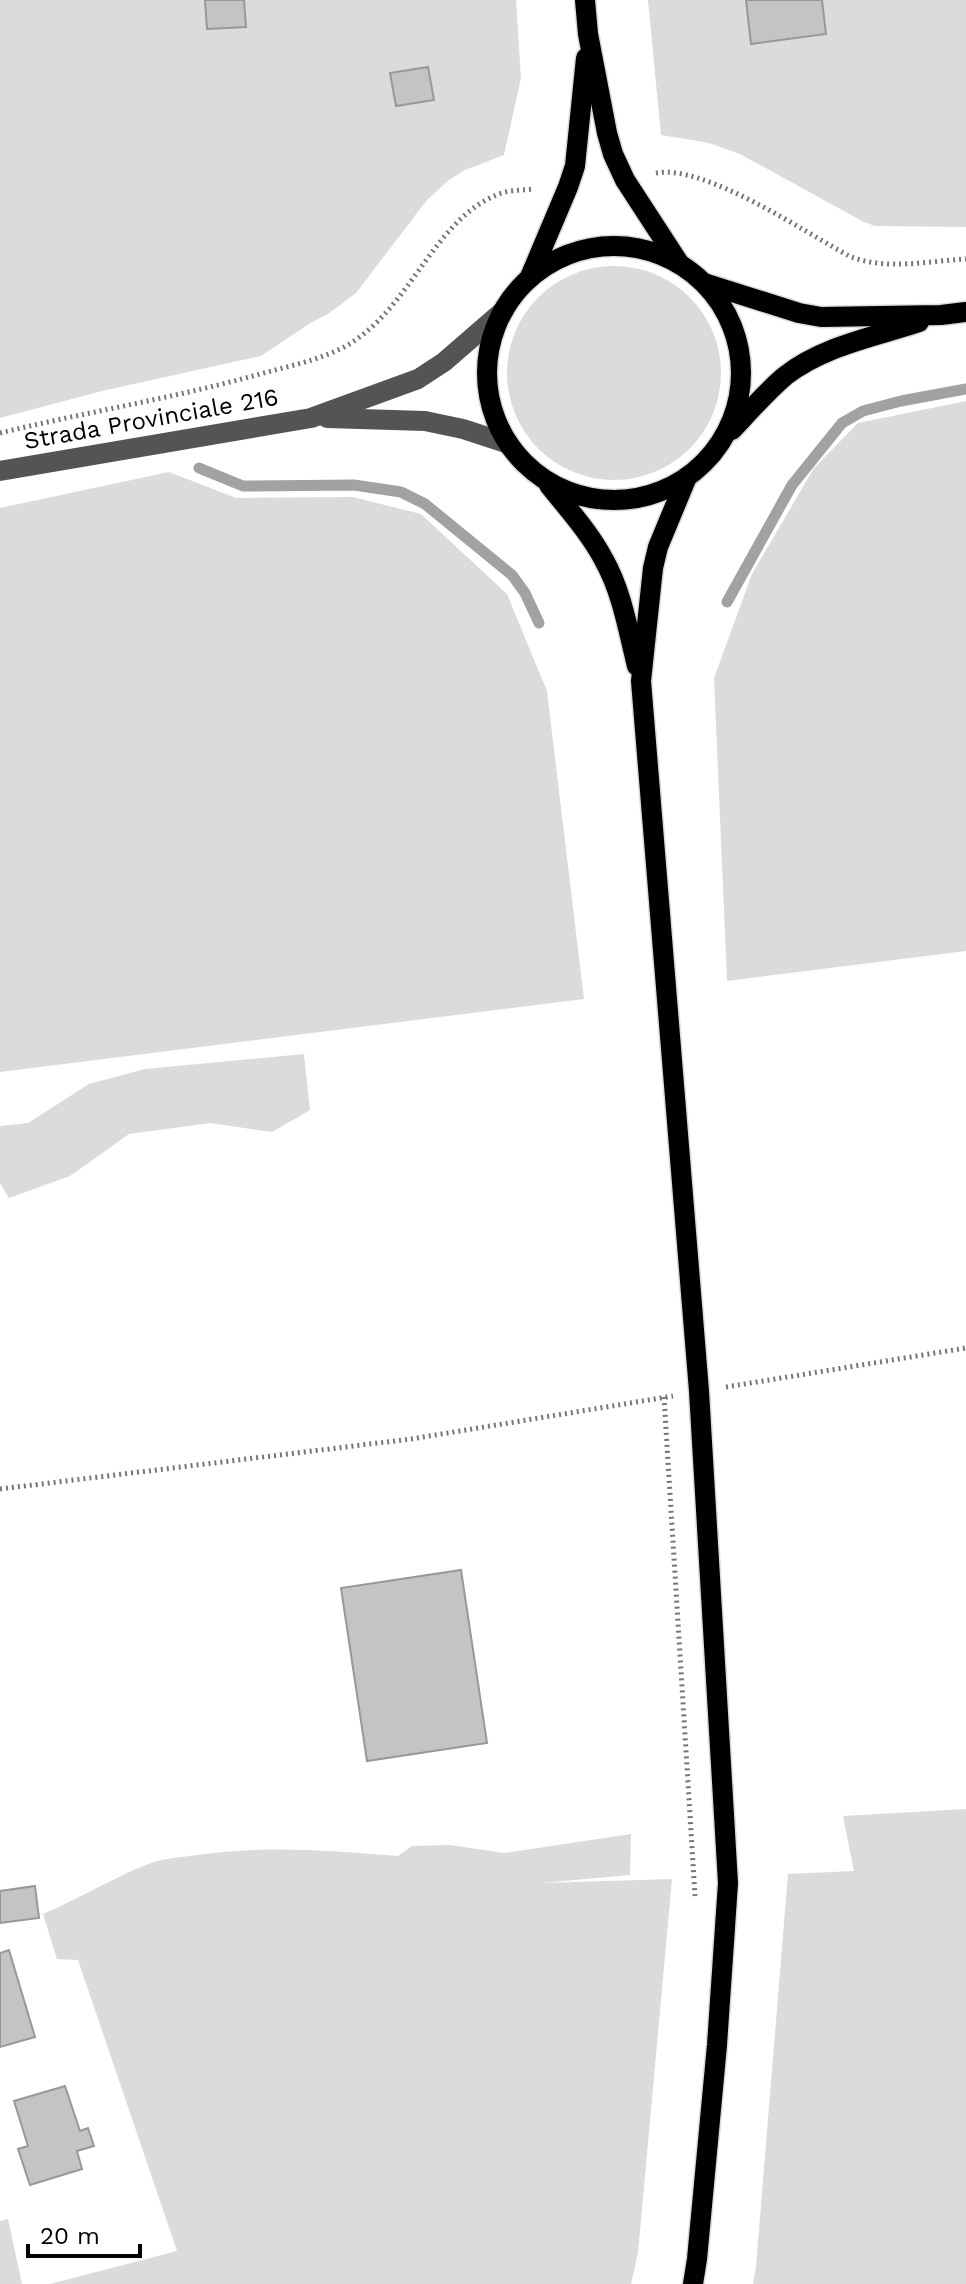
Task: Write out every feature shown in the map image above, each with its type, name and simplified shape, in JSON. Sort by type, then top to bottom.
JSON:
[{"type":"main road","points":[[585,0],[588,34],[607,133],[617,165],[680,264]]},
{"type":"main road","points":[[588,34],[575,166],[529,278],[504,310],[492,337],[487,377],[495,417],[509,444],[521,460],[544,479],[593,542],[610,571],[641,681],[699,1391],[728,1883],[717,2045],[693,2284]]},
{"type":"main road","points":[[529,278],[563,257],[582,250],[622,246],[662,255],[680,264],[704,283],[723,306],[732,325],[741,364],[738,404],[722,441]]},
{"type":"main road","points":[[704,283],[810,315],[843,317],[966,312]]},
{"type":"main road","points":[[544,479],[581,495],[601,499],[621,500],[651,495],[687,477],[703,464],[770,391],[805,363],[835,349],[941,315]]},
{"type":"main road","points":[[641,681],[653,568],[658,547],[687,477]]},
{"type":"street","name":"Strada Provinciale 216","points":[[0,471],[311,418],[418,379],[444,362],[504,310]]},
{"type":"street","name":"Strada Provinciale 216","points":[[311,418],[425,421],[509,444]]},
{"type":"path","points":[[0,433],[28,426]]},
{"type":"path","points":[[769,1380],[966,1348]]},
{"type":"path","points":[[664,1397],[695,1896]]},
{"type":"path","points":[[0,1489],[411,1439],[613,1406]]},
{"type":"shaded area","points":[[0,0],[516,0],[521,78],[504,155],[465,170],[449,180],[427,200],[356,293],[261,356],[102,391],[0,418]]},
{"type":"shaded area","points":[[648,0],[966,0],[966,227],[875,226],[740,154],[709,143],[661,135]]},
{"type":"shaded area","points":[[614,266],[655,274],[690,297],[713,332],[721,373],[713,414],[690,449],[655,472],[614,480],[573,472],[538,449],[515,414],[507,373],[515,332],[538,297],[573,274]]},
{"type":"shaded area","points":[[966,401],[966,951],[727,981],[714,678],[752,574],[814,468],[858,423]]},
{"type":"shaded area","points":[[169,472],[236,498],[353,497],[421,514],[507,594],[547,691],[584,999],[0,1072],[0,508]]},
{"type":"shaded area","points":[[304,1054],[310,1110],[272,1132],[210,1123],[129,1134],[70,1176],[9,1198],[0,1183],[0,1126],[28,1123],[89,1084],[145,1069]]},
{"type":"shaded area","points":[[966,1809],[966,2284],[753,2284],[788,1874],[854,1871],[843,1816]]},
{"type":"shaded area","points":[[631,1834],[630,1875],[541,1883],[672,1879],[638,2253],[631,2284],[50,2284],[177,2251],[78,1960],[57,1959],[43,1914],[154,1862],[175,1858],[272,1850],[398,1856],[412,1846],[450,1845],[504,1853]]},
{"type":"shaded area","points":[[8,2219],[22,2284],[0,2284],[0,2221]]},
{"type":"building","points":[[205,0],[244,0],[246,27],[207,29]]},
{"type":"building","points":[[746,0],[822,0],[826,34],[751,44]]},
{"type":"building","points":[[428,67],[434,100],[396,106],[390,73]]},
{"type":"building","points":[[461,1570],[487,1743],[367,1761],[341,1588]]},
{"type":"building","points":[[35,1886],[39,1918],[0,1923],[0,1891]]},
{"type":"building","points":[[9,1950],[35,2037],[0,2047],[0,1953]]},
{"type":"building","points":[[65,2086],[80,2131],[88,2128],[94,2146],[77,2151],[82,2169],[30,2185],[18,2149],[28,2146],[14,2101]]},
{"type":"waterway","points":[[727,602],[792,485],[842,423],[863,411],[966,389]]},
{"type":"waterway","points":[[199,468],[243,486],[354,485],[401,492],[425,504],[512,575],[525,593],[539,623]]}]
